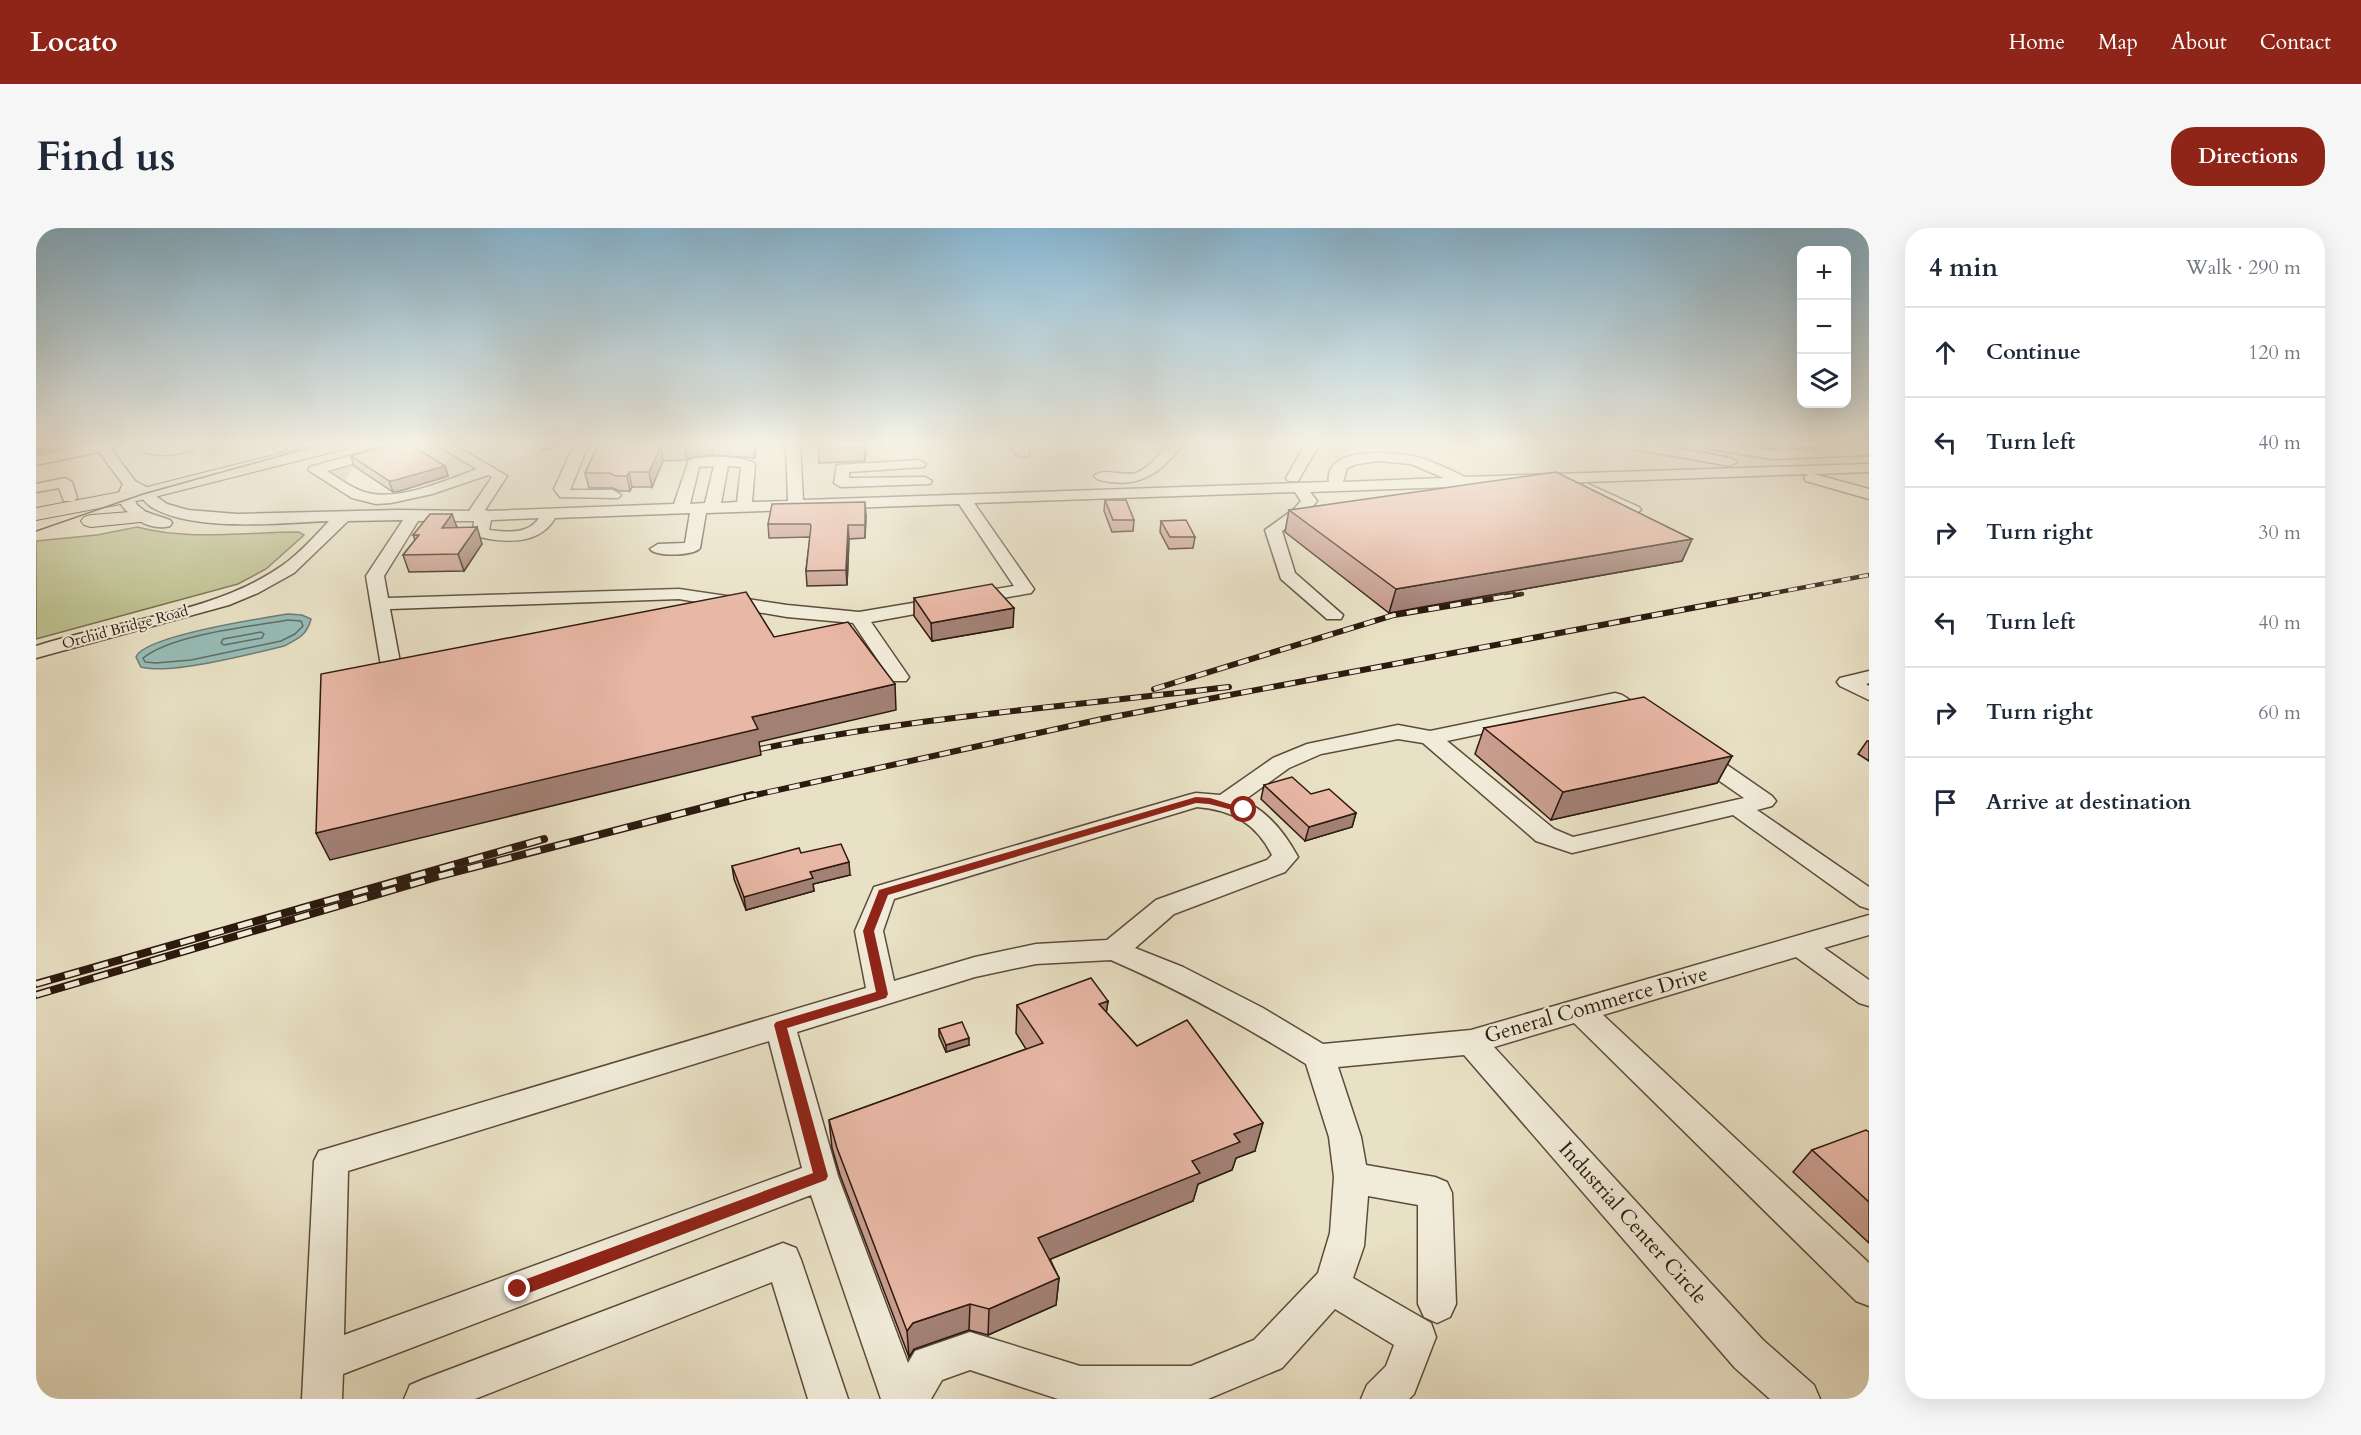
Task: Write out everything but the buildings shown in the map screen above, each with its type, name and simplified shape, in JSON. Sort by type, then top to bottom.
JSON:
[{"type":"main road","points":[[36,504],[50,498]]},
{"type":"main road","points":[[36,514],[106,498]]},
{"type":"main road","points":[[36,520],[95,521],[143,517]]},
{"type":"street","points":[[131,498],[128,505],[143,517],[172,525],[213,528],[409,514],[433,517]]},
{"type":"street","points":[[147,498],[170,511],[207,518],[410,521],[433,517],[480,515]]},
{"type":"street","points":[[489,498],[480,515],[481,533],[493,536],[527,534],[539,529],[550,513],[1009,498]]},
{"type":"street","points":[[681,508],[684,498]]},
{"type":"street","points":[[658,549],[692,548],[710,498]]},
{"type":"street","points":[[744,506],[745,498]]},
{"type":"street","points":[[796,498],[796,505]]},
{"type":"street","points":[[1307,498],[1309,501],[1300,512],[1274,530],[1278,550],[1287,575],[1334,615]]},
{"type":"street","points":[[1608,498],[1633,510]]},
{"type":"street","points":[[380,604],[679,594],[787,611],[859,618],[1025,589],[982,523],[963,500]]},
{"type":"street","name":"Orchid Bridge Road","points":[[36,652],[215,603],[253,595],[297,575],[317,560],[348,520]]},
{"type":"street","points":[[393,678],[375,576],[410,521]]},
{"type":"street","points":[[859,618],[899,677]]},
{"type":"street","points":[[1869,677],[1847,682],[1869,694]]},
{"type":"street","points":[[1224,804],[1281,763],[1315,749],[1398,732],[1430,738],[1615,699],[1764,801],[1572,845],[1545,835],[1430,738]]},
{"type":"street","points":[[882,994],[869,931],[883,893],[1196,800],[1244,810],[1281,846],[1285,857],[1276,866],[1165,907],[1114,950]]},
{"type":"street","points":[[1737,807],[1869,900]]},
{"type":"street","name":"General Commerce Drive","points":[[1318,1057],[1471,1042],[1869,925]]},
{"type":"street","points":[[1800,945],[1869,995]]},
{"type":"street","points":[[322,1399],[331,1161],[882,994],[975,967],[1036,954],[1114,950],[1173,975],[1253,1016],[1318,1057],[1345,1137],[1351,1177],[1352,1219],[1344,1259],[1331,1286],[1268,1354],[1191,1386],[1080,1386],[970,1351],[929,1365],[908,1399]]},
{"type":"street","points":[[1579,1010],[1869,1288]]},
{"type":"street","points":[[780,1025],[821,1176],[901,1399]]},
{"type":"street","name":"Industrial Center Circle","points":[[1471,1042],[1749,1354],[1798,1399]]},
{"type":"street","points":[[323,1362],[821,1176]]},
{"type":"street","points":[[1351,1177],[1435,1193],[1437,1304]]},
{"type":"street","points":[[424,1399],[783,1260],[828,1399]]},
{"type":"street","points":[[1331,1286],[1417,1337],[1401,1380],[1381,1399]]},
{"type":"green space","points":[[137,527],[197,535],[299,532],[304,535],[266,569],[238,584],[36,639],[36,541],[97,535]]},
{"type":"water","points":[[288,614],[302,615],[311,619],[301,636],[284,646],[191,666],[171,668],[141,667],[136,657],[144,649],[181,635]]},
{"type":"tram line","points":[[36,531],[132,498]]},
{"type":"railway","points":[[1753,597],[1869,575]]},
{"type":"railway","points":[[1504,597],[1522,594]]},
{"type":"railway","points":[[1154,689],[1394,615],[1514,595]]},
{"type":"railway","points":[[746,797],[1102,719],[1761,595]]},
{"type":"railway","points":[[760,749],[935,720],[1229,687]]},
{"type":"railway","points":[[36,995],[440,876],[752,795]]},
{"type":"railway","points":[[36,984],[544,839]]},
{"type":"route","points":[[518,1289],[821,1176],[780,1025],[882,994],[869,931],[883,893],[1196,800],[1210,801],[1244,810]]}]
